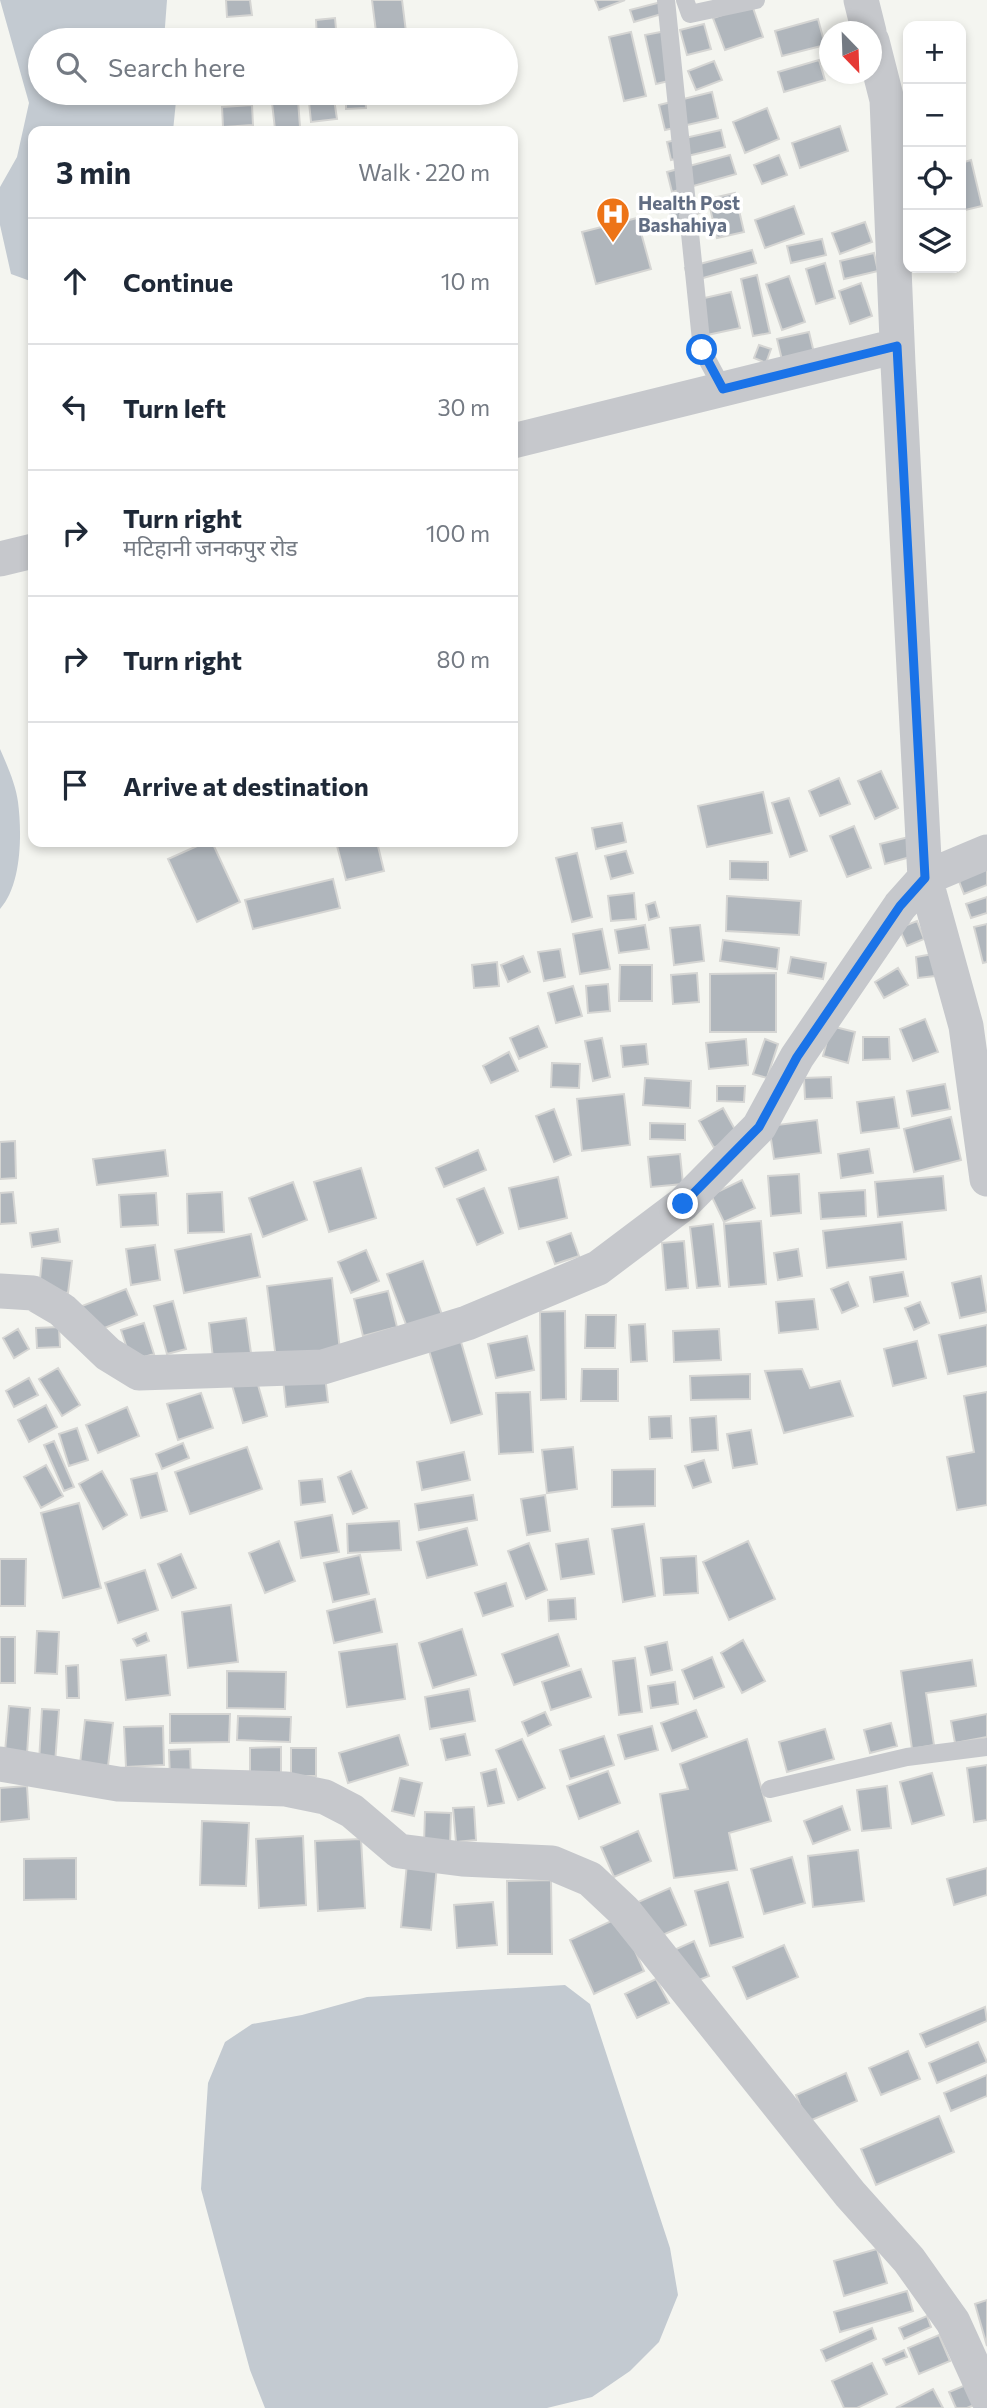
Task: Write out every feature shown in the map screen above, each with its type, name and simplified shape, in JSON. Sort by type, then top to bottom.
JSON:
[{"type":"street","points":[[861,0],[866,21]]},
{"type":"street","points":[[882,80],[887,100],[925,878],[966,1026],[987,1179]]},
{"type":"street","points":[[518,440],[897,346]]},
{"type":"street","points":[[0,559],[28,552]]},
{"type":"street","points":[[0,1291],[33,1293],[62,1310],[108,1354],[139,1373],[323,1367],[467,1323],[598,1268],[683,1204],[759,1127],[797,1057],[900,906],[925,878],[987,852]]},
{"type":"street","points":[[0,1764],[118,1784],[286,1789],[325,1797],[352,1811],[399,1851],[462,1859],[552,1863],[590,1879],[624,1911],[850,2194],[909,2260],[953,2322],[987,2397]]},
{"type":"lane","points":[[666,0],[702,350],[723,389]]},
{"type":"lane","points":[[685,0],[690,14],[756,0]]},
{"type":"lane","points":[[770,1789],[907,1757],[987,1747]]},
{"type":"shaded area","points":[[0,0],[167,0],[165,28],[28,28],[28,99]]},
{"type":"shaded area","points":[[29,105],[176,105],[174,126],[28,126],[28,280],[11,274],[0,225],[0,187],[17,157]]},
{"type":"shaded area","points":[[0,749],[15,789],[20,828],[19,858],[13,887],[0,909]]},
{"type":"shaded area","points":[[565,1985],[590,2004],[670,2248],[678,2295],[659,2342],[630,2371],[592,2397],[547,2408],[265,2408],[250,2370],[201,2189],[208,2083],[225,2042],[252,2024],[302,2015],[367,1997]]},
{"type":"building","points":[[226,0],[250,0],[252,15],[227,17]]},
{"type":"building","points":[[372,0],[402,0],[406,28],[376,28]]},
{"type":"building","points":[[595,0],[625,0],[599,10]]},
{"type":"building","points":[[669,0],[672,11],[634,22],[630,10]]},
{"type":"building","points":[[752,5],[763,37],[725,50],[713,18]]},
{"type":"building","points":[[335,18],[336,28],[316,28],[316,20]]},
{"type":"building","points":[[818,19],[819,47],[782,56],[775,31]]},
{"type":"building","points":[[704,24],[711,49],[687,55],[680,30]]},
{"type":"building","points":[[666,31],[677,79],[656,84],[645,35]]},
{"type":"building","points":[[631,32],[646,96],[624,101],[609,37]]},
{"type":"building","points":[[819,60],[819,82],[784,92],[778,72]]},
{"type":"building","points":[[714,61],[722,80],[696,90],[688,71]]},
{"type":"building","points":[[712,92],[718,118],[665,130],[659,105]]},
{"type":"building","points":[[252,105],[253,125],[223,126],[222,107]]},
{"type":"building","points":[[272,105],[298,105],[300,126],[275,126]]},
{"type":"building","points":[[309,105],[335,105],[337,119],[311,122]]},
{"type":"building","points":[[346,105],[366,105],[366,108],[346,109]]},
{"type":"building","points":[[767,108],[779,139],[745,153],[733,122]]},
{"type":"building","points":[[840,126],[848,151],[800,168],[792,143]]},
{"type":"building","points":[[721,130],[725,147],[671,160],[667,142]]},
{"type":"building","points":[[730,155],[736,174],[672,192],[667,172]]},
{"type":"building","points":[[779,155],[787,175],[762,184],[754,165]]},
{"type":"building","points":[[971,160],[982,206],[966,210],[966,162]]},
{"type":"building","points":[[735,193],[744,232],[717,238],[708,199]]},
{"type":"building","points":[[693,198],[700,213],[673,223],[668,208]]},
{"type":"building","points":[[794,206],[804,234],[765,248],[755,220]]},
{"type":"building","points":[[637,218],[651,269],[596,284],[582,232]]},
{"type":"building","points":[[865,222],[872,242],[840,254],[832,233]]},
{"type":"building","points":[[822,239],[826,255],[791,263],[787,246]]},
{"type":"building","points":[[752,250],[756,263],[689,282],[685,268]]},
{"type":"building","points":[[874,253],[878,271],[844,279],[840,261]]},
{"type":"building","points":[[825,263],[835,298],[816,304],[806,269]]},
{"type":"building","points":[[757,275],[770,333],[753,336],[741,279]]},
{"type":"building","points":[[789,276],[805,322],[782,330],[766,284]]},
{"type":"building","points":[[861,283],[872,316],[850,324],[839,291]]},
{"type":"building","points":[[731,292],[740,328],[707,335],[700,299]]},
{"type":"building","points":[[809,332],[814,353],[782,360],[777,339]]},
{"type":"building","points":[[759,345],[771,349],[766,363],[754,358]]},
{"type":"building","points":[[881,771],[898,808],[875,819],[858,781]]},
{"type":"building","points":[[839,778],[850,804],[820,816],[809,791]]},
{"type":"building","points":[[763,792],[772,833],[707,847],[698,806]]},
{"type":"building","points":[[789,798],[807,851],[790,857],[772,803]]},
{"type":"building","points":[[622,823],[626,842],[596,849],[592,828]]},
{"type":"building","points":[[854,826],[871,868],[847,877],[830,836]]},
{"type":"building","points":[[909,837],[914,856],[885,864],[880,844]]},
{"type":"building","points":[[195,847],[214,847],[240,902],[197,922],[168,859]]},
{"type":"building","points":[[337,847],[378,847],[384,871],[346,880]]},
{"type":"building","points":[[626,851],[633,873],[611,879],[605,856]]},
{"type":"building","points":[[577,853],[592,917],[572,922],[556,858]]},
{"type":"building","points":[[730,861],[768,862],[768,880],[730,879]]},
{"type":"building","points":[[987,867],[987,885],[964,894],[955,871]]},
{"type":"building","points":[[333,879],[340,908],[253,929],[245,900]]},
{"type":"building","points":[[634,893],[636,919],[611,921],[608,896]]},
{"type":"building","points":[[727,896],[801,901],[799,935],[726,931]]},
{"type":"building","points":[[987,897],[987,913],[971,918],[966,904]]},
{"type":"building","points":[[655,902],[659,917],[649,920],[646,905]]},
{"type":"building","points":[[917,921],[924,939],[907,946],[899,928]]},
{"type":"building","points":[[987,924],[987,962],[983,963],[974,927]]},
{"type":"building","points":[[645,925],[649,949],[619,953],[615,930]]},
{"type":"building","points":[[700,925],[704,961],[674,965],[670,928]]},
{"type":"building","points":[[602,929],[610,969],[580,974],[573,934]]},
{"type":"building","points":[[723,940],[779,948],[777,969],[720,961]]},
{"type":"building","points":[[560,949],[565,977],[544,981],[538,952]]},
{"type":"building","points":[[933,954],[935,976],[918,978],[916,957]]},
{"type":"building","points":[[523,956],[530,972],[508,982],[501,965]]},
{"type":"building","points":[[791,957],[826,963],[823,979],[788,973]]},
{"type":"building","points":[[497,962],[499,986],[474,988],[472,965]]},
{"type":"building","points":[[620,965],[652,965],[652,1001],[619,1001]]},
{"type":"building","points":[[898,968],[908,985],[884,998],[875,982]]},
{"type":"building","points":[[697,973],[699,1002],[673,1004],[671,975]]},
{"type":"building","points":[[776,973],[776,1032],[710,1032],[710,974]]},
{"type":"building","points":[[608,984],[610,1011],[588,1013],[586,986]]},
{"type":"building","points":[[573,986],[582,1016],[556,1023],[548,993]]},
{"type":"building","points":[[925,1019],[938,1052],[913,1061],[900,1029]]},
{"type":"building","points":[[538,1026],[547,1047],[519,1059],[510,1038]]},
{"type":"building","points":[[831,1026],[855,1032],[848,1063],[823,1056]]},
{"type":"building","points":[[863,1037],[889,1037],[890,1059],[863,1060]]},
{"type":"building","points":[[602,1038],[610,1077],[593,1081],[585,1041]]},
{"type":"building","points":[[746,1039],[748,1065],[709,1069],[706,1043]]},
{"type":"building","points":[[765,1039],[778,1044],[767,1078],[753,1074]]},
{"type":"building","points":[[646,1044],[648,1064],[623,1067],[621,1046]]},
{"type":"building","points":[[509,1052],[518,1071],[491,1083],[483,1066]]},
{"type":"building","points":[[552,1063],[580,1064],[579,1088],[551,1087]]},
{"type":"building","points":[[831,1077],[832,1098],[805,1099],[804,1078]]},
{"type":"building","points":[[645,1078],[691,1081],[690,1108],[643,1105]]},
{"type":"building","points":[[945,1084],[950,1109],[912,1116],[907,1091]]},
{"type":"building","points":[[717,1086],[745,1086],[744,1102],[717,1101]]},
{"type":"building","points":[[624,1094],[630,1145],[582,1151],[577,1099]]},
{"type":"building","points":[[894,1097],[899,1128],[861,1133],[857,1102]]},
{"type":"building","points":[[723,1108],[738,1135],[714,1148],[699,1121]]},
{"type":"building","points":[[554,1109],[571,1155],[554,1162],[536,1116]]},
{"type":"building","points":[[951,1117],[961,1160],[914,1172],[904,1129]]},
{"type":"building","points":[[817,1120],[821,1153],[774,1159],[769,1126]]},
{"type":"building","points":[[650,1123],[685,1124],[685,1140],[650,1139]]},
{"type":"building","points":[[15,1141],[16,1178],[0,1179],[0,1142]]},
{"type":"building","points":[[869,1149],[873,1173],[841,1178],[838,1154]]},
{"type":"building","points":[[165,1150],[168,1176],[97,1185],[93,1159]]},
{"type":"building","points":[[478,1150],[486,1170],[444,1187],[436,1168]]},
{"type":"building","points":[[680,1154],[683,1184],[651,1187],[648,1157]]},
{"type":"building","points":[[361,1168],[376,1218],[329,1232],[314,1182]]},
{"type":"building","points":[[799,1174],[801,1213],[771,1216],[768,1176]]},
{"type":"building","points":[[943,1176],[946,1210],[878,1217],[875,1182]]},
{"type":"building","points":[[558,1177],[567,1218],[519,1229],[509,1188]]},
{"type":"building","points":[[742,1180],[755,1208],[724,1222],[711,1195]]},
{"type":"building","points":[[293,1182],[307,1220],[263,1237],[249,1198]]},
{"type":"building","points":[[484,1188],[503,1233],[477,1245],[457,1199]]},
{"type":"building","points":[[865,1190],[866,1216],[821,1219],[819,1193]]},
{"type":"building","points":[[13,1192],[16,1223],[0,1224],[0,1193]]},
{"type":"building","points":[[222,1192],[224,1232],[188,1233],[187,1194]]},
{"type":"building","points":[[156,1193],[158,1225],[121,1227],[119,1195]]},
{"type":"building","points":[[761,1221],[766,1284],[729,1287],[724,1224]]},
{"type":"building","points":[[902,1222],[906,1259],[827,1268],[823,1231]]},
{"type":"building","points":[[713,1224],[720,1286],[697,1288],[690,1227]]},
{"type":"building","points":[[58,1229],[60,1242],[32,1247],[30,1233]]},
{"type":"building","points":[[571,1233],[579,1256],[555,1264],[547,1242]]},
{"type":"building","points":[[251,1234],[260,1277],[184,1293],[175,1250]]},
{"type":"building","points":[[684,1241],[688,1288],[666,1290],[662,1243]]},
{"type":"building","points":[[155,1245],[160,1280],[131,1285],[126,1249]]},
{"type":"building","points":[[798,1249],[802,1276],[778,1280],[774,1253]]},
{"type":"building","points":[[366,1250],[379,1281],[351,1293],[338,1262]]},
{"type":"building","points":[[42,1258],[72,1261],[68,1293],[39,1290]]},
{"type":"building","points":[[423,1261],[442,1315],[407,1327],[387,1274]]},
{"type":"building","points":[[903,1272],[908,1296],[874,1302],[870,1277]]},
{"type":"building","points":[[981,1276],[987,1312],[960,1318],[952,1283]]},
{"type":"building","points":[[332,1278],[340,1351],[276,1359],[267,1286]]},
{"type":"building","points":[[848,1282],[858,1306],[842,1313],[831,1289]]},
{"type":"building","points":[[126,1289],[137,1315],[92,1333],[82,1306]]},
{"type":"building","points":[[388,1291],[397,1327],[363,1336],[354,1299]]},
{"type":"building","points":[[814,1299],[818,1329],[779,1333],[776,1302]]},
{"type":"building","points":[[173,1301],[186,1349],[167,1354],[154,1306]]},
{"type":"building","points":[[920,1302],[929,1323],[914,1330],[905,1308]]},
{"type":"building","points":[[565,1311],[566,1399],[541,1400],[540,1312]]},
{"type":"building","points":[[586,1315],[616,1315],[615,1348],[585,1348]]},
{"type":"building","points":[[246,1318],[251,1353],[213,1358],[209,1323]]},
{"type":"building","points":[[144,1323],[154,1354],[131,1361],[121,1330]]},
{"type":"building","points":[[645,1324],[647,1361],[631,1362],[629,1325]]},
{"type":"building","points":[[987,1325],[987,1366],[948,1374],[939,1335]]},
{"type":"building","points":[[59,1327],[60,1347],[37,1348],[36,1328]]},
{"type":"building","points":[[18,1329],[29,1349],[14,1358],[3,1338]]},
{"type":"building","points":[[719,1329],[721,1360],[674,1362],[673,1331]]},
{"type":"building","points":[[459,1335],[482,1414],[451,1423],[427,1344]]},
{"type":"building","points":[[527,1336],[534,1370],[496,1378],[488,1344]]},
{"type":"building","points":[[917,1341],[926,1378],[893,1386],[884,1349]]},
{"type":"building","points":[[58,1368],[80,1405],[62,1416],[39,1379]]},
{"type":"building","points":[[582,1369],[618,1369],[618,1401],[581,1401]]},
{"type":"building","points":[[802,1369],[810,1388],[840,1381],[853,1416],[784,1433],[765,1371]]},
{"type":"building","points":[[750,1374],[750,1399],[691,1400],[690,1376]]},
{"type":"building","points":[[325,1375],[328,1402],[286,1407],[283,1379]]},
{"type":"building","points":[[29,1378],[38,1395],[14,1407],[6,1391]]},
{"type":"building","points":[[256,1378],[267,1416],[243,1423],[232,1385]]},
{"type":"building","points":[[530,1392],[533,1452],[499,1454],[496,1393]]},
{"type":"building","points":[[987,1392],[987,1505],[957,1510],[947,1457],[974,1452],[964,1396]]},
{"type":"building","points":[[201,1393],[213,1428],[178,1440],[167,1404]]},
{"type":"building","points":[[46,1405],[57,1427],[29,1442],[18,1420]]},
{"type":"building","points":[[127,1407],[139,1436],[98,1453],[86,1425]]},
{"type":"building","points":[[671,1416],[672,1438],[650,1439],[649,1417]]},
{"type":"building","points":[[716,1416],[718,1450],[692,1452],[690,1418]]},
{"type":"building","points":[[77,1428],[88,1460],[69,1466],[59,1434]]},
{"type":"building","points":[[751,1430],[757,1464],[733,1468],[727,1434]]},
{"type":"building","points":[[54,1441],[74,1487],[64,1491],[44,1445]]},
{"type":"building","points":[[183,1443],[189,1458],[162,1469],[156,1454]]},
{"type":"building","points":[[247,1447],[262,1489],[190,1514],[175,1472]]},
{"type":"building","points":[[573,1447],[577,1489],[547,1493],[542,1450]]},
{"type":"building","points":[[464,1452],[470,1480],[422,1490],[417,1462]]},
{"type":"building","points":[[704,1460],[711,1482],[693,1488],[685,1466]]},
{"type":"building","points":[[46,1465],[63,1496],[41,1508],[24,1477]]},
{"type":"building","points":[[655,1469],[655,1506],[612,1507],[612,1470]]},
{"type":"building","points":[[102,1471],[127,1515],[103,1529],[79,1484]]},
{"type":"building","points":[[351,1471],[367,1508],[353,1514],[338,1477]]},
{"type":"building","points":[[157,1473],[167,1511],[141,1518],[131,1479]]},
{"type":"building","points":[[322,1479],[325,1502],[301,1505],[299,1481]]},
{"type":"building","points":[[473,1495],[477,1520],[419,1530],[415,1504]]},
{"type":"building","points":[[545,1495],[550,1531],[527,1535],[521,1499]]},
{"type":"building","points":[[79,1503],[101,1588],[63,1598],[41,1513]]},
{"type":"building","points":[[332,1515],[339,1552],[301,1558],[295,1522]]},
{"type":"building","points":[[399,1521],[401,1550],[348,1553],[347,1524]]},
{"type":"building","points":[[644,1524],[655,1596],[623,1602],[612,1529]]},
{"type":"building","points":[[467,1528],[477,1565],[427,1578],[417,1542]]},
{"type":"building","points":[[588,1539],[594,1574],[561,1579],[556,1544]]},
{"type":"building","points":[[279,1541],[295,1581],[265,1593],[249,1553]]},
{"type":"building","points":[[748,1541],[775,1599],[729,1620],[703,1562]]},
{"type":"building","points":[[529,1543],[547,1590],[526,1599],[508,1551]]},
{"type":"building","points":[[181,1554],[196,1588],[172,1598],[158,1564]]},
{"type":"building","points":[[360,1555],[369,1594],[333,1602],[324,1563]]},
{"type":"building","points":[[696,1556],[698,1593],[664,1595],[661,1558]]},
{"type":"building","points":[[0,1559],[26,1559],[25,1606],[0,1606]]},
{"type":"building","points":[[145,1570],[158,1610],[118,1623],[105,1583]]},
{"type":"building","points":[[506,1583],[513,1606],[483,1616],[475,1593]]},
{"type":"building","points":[[575,1598],[576,1619],[549,1621],[548,1600]]},
{"type":"building","points":[[375,1599],[382,1632],[334,1643],[327,1611]]},
{"type":"building","points":[[231,1605],[238,1662],[188,1668],[182,1612]]},
{"type":"building","points":[[462,1629],[476,1675],[433,1688],[419,1643]]},
{"type":"building","points":[[37,1631],[59,1632],[57,1674],[35,1673]]},
{"type":"building","points":[[146,1633],[149,1641],[137,1646],[133,1639]]},
{"type":"building","points":[[558,1634],[569,1666],[514,1685],[502,1654]]},
{"type":"building","points":[[0,1637],[15,1637],[15,1683],[0,1683]]},
{"type":"building","points":[[743,1640],[765,1681],[742,1693],[721,1653]]},
{"type":"building","points":[[667,1642],[672,1670],[651,1675],[645,1647]]},
{"type":"building","points":[[397,1644],[405,1699],[347,1707],[339,1652]]},
{"type":"building","points":[[166,1655],[170,1695],[126,1700],[121,1660]]},
{"type":"building","points":[[712,1657],[724,1687],[694,1699],[682,1670]]},
{"type":"building","points":[[635,1658],[642,1712],[619,1715],[613,1661]]},
{"type":"building","points":[[972,1660],[976,1686],[926,1693],[934,1745],[912,1749],[901,1671]]},
{"type":"building","points":[[78,1665],[79,1698],[67,1698],[66,1666]]},
{"type":"building","points":[[581,1669],[591,1697],[551,1710],[542,1682]]},
{"type":"building","points":[[227,1671],[286,1672],[285,1709],[227,1708]]},
{"type":"building","points":[[675,1682],[678,1704],[651,1708],[648,1686]]},
{"type":"building","points":[[469,1689],[475,1721],[430,1729],[425,1697]]},
{"type":"building","points":[[9,1706],[30,1708],[27,1754],[5,1752]]},
{"type":"building","points":[[42,1709],[59,1710],[55,1763],[39,1762]]},
{"type":"building","points":[[696,1710],[707,1737],[672,1751],[661,1723]]},
{"type":"building","points":[[545,1712],[551,1725],[528,1736],[522,1722]]},
{"type":"building","points":[[170,1714],[230,1714],[229,1742],[170,1743]]},
{"type":"building","points":[[987,1714],[987,1737],[955,1743],[951,1721]]},
{"type":"building","points":[[238,1716],[291,1717],[290,1742],[237,1740]]},
{"type":"building","points":[[85,1720],[113,1723],[108,1766],[80,1764]]},
{"type":"building","points":[[891,1723],[897,1746],[870,1753],[864,1730]]},
{"type":"building","points":[[163,1726],[164,1765],[126,1767],[124,1727]]},
{"type":"building","points":[[652,1726],[658,1750],[625,1759],[618,1735]]},
{"type":"building","points":[[825,1729],[834,1759],[787,1772],[779,1742]]},
{"type":"building","points":[[465,1734],[470,1755],[446,1760],[441,1739]]},
{"type":"building","points":[[399,1735],[408,1765],[348,1783],[339,1753]]},
{"type":"building","points":[[604,1736],[614,1765],[570,1779],[560,1750]]},
{"type":"building","points":[[522,1739],[545,1788],[518,1800],[496,1750]]},
{"type":"building","points":[[747,1739],[771,1821],[729,1833],[737,1870],[674,1878],[660,1794],[688,1789],[680,1764]]},
{"type":"building","points":[[281,1747],[281,1778],[250,1778],[250,1748]]},
{"type":"building","points":[[291,1748],[316,1748],[316,1776],[291,1776]]},
{"type":"building","points":[[190,1749],[191,1778],[170,1779],[169,1750]]},
{"type":"building","points":[[987,1765],[987,1820],[974,1822],[967,1768]]},
{"type":"building","points":[[496,1769],[504,1803],[488,1806],[481,1773]]},
{"type":"building","points":[[608,1771],[620,1803],[579,1819],[567,1786]]},
{"type":"building","points":[[932,1773],[944,1815],[912,1824],[900,1782]]},
{"type":"building","points":[[400,1778],[422,1783],[414,1816],[392,1811]]},
{"type":"building","points":[[27,1786],[29,1819],[0,1822],[0,1788]]},
{"type":"building","points":[[887,1786],[891,1828],[862,1831],[857,1790]]},
{"type":"building","points":[[842,1806],[850,1830],[813,1844],[804,1821]]},
{"type":"building","points":[[474,1807],[476,1840],[456,1842],[453,1808]]},
{"type":"building","points":[[425,1812],[451,1813],[450,1845],[424,1844]]},
{"type":"building","points":[[202,1821],[249,1823],[246,1886],[200,1885]]},
{"type":"building","points":[[638,1831],[651,1861],[614,1877],[601,1847]]},
{"type":"building","points":[[303,1836],[306,1905],[259,1908],[256,1839]]},
{"type":"building","points":[[361,1839],[365,1908],[318,1911],[315,1841]]},
{"type":"building","points":[[858,1850],[864,1901],[813,1907],[808,1856]]},
{"type":"building","points":[[792,1857],[805,1903],[764,1914],[751,1869]]},
{"type":"building","points":[[76,1858],[76,1899],[24,1900],[24,1859]]},
{"type":"building","points":[[407,1863],[437,1865],[431,1930],[401,1927]]},
{"type":"building","points":[[987,1868],[987,1895],[954,1905],[947,1879]]},
{"type":"building","points":[[551,1880],[552,1954],[508,1954],[507,1881]]},
{"type":"building","points":[[728,1882],[743,1937],[710,1946],[695,1891]]},
{"type":"building","points":[[670,1888],[686,1925],[653,1939],[638,1902]]},
{"type":"building","points":[[493,1902],[497,1945],[457,1948],[454,1905]]},
{"type":"building","points":[[620,1917],[644,1971],[594,1994],[570,1940]]},
{"type":"building","points":[[694,1941],[709,1976],[689,1984],[674,1950]]},
{"type":"building","points":[[784,1945],[798,1977],[747,1999],[733,1967]]},
{"type":"building","points":[[656,1979],[669,2003],[637,2018],[625,1994]]},
{"type":"building","points":[[985,2007],[987,2021],[926,2047],[920,2034]]},
{"type":"building","points":[[978,2042],[987,2062],[937,2083],[929,2063]]},
{"type":"building","points":[[908,2051],[920,2079],[881,2095],[869,2068]]},
{"type":"building","points":[[846,2073],[857,2101],[807,2122],[796,2095]]},
{"type":"building","points":[[987,2075],[987,2096],[951,2111],[944,2093]]},
{"type":"building","points":[[939,2116],[954,2152],[876,2185],[861,2149]]},
{"type":"building","points":[[877,2249],[887,2283],[844,2296],[834,2261]]},
{"type":"building","points":[[907,2291],[913,2311],[840,2332],[834,2312]]},
{"type":"building","points":[[987,2300],[987,2346],[975,2304]]},
{"type":"building","points":[[927,2316],[931,2327],[904,2339],[899,2328]]},
{"type":"building","points":[[872,2328],[876,2339],[826,2361],[821,2350]]},
{"type":"building","points":[[939,2335],[950,2361],[919,2374],[908,2348]]},
{"type":"building","points":[[904,2350],[907,2357],[886,2365],[883,2359]]},
{"type":"building","points":[[872,2363],[887,2394],[857,2408],[844,2408],[832,2381]]},
{"type":"building","points":[[973,2382],[981,2402],[967,2408],[956,2408],[949,2392]]},
{"type":"building","points":[[933,2389],[943,2408],[896,2408]]},
{"type":"place","name":"Health Post Bashahiya","points":[[613,244]]},
{"type":"route","points":[[683,1204],[759,1127],[797,1057],[900,906],[925,878],[897,346],[723,389],[702,350]]}]
